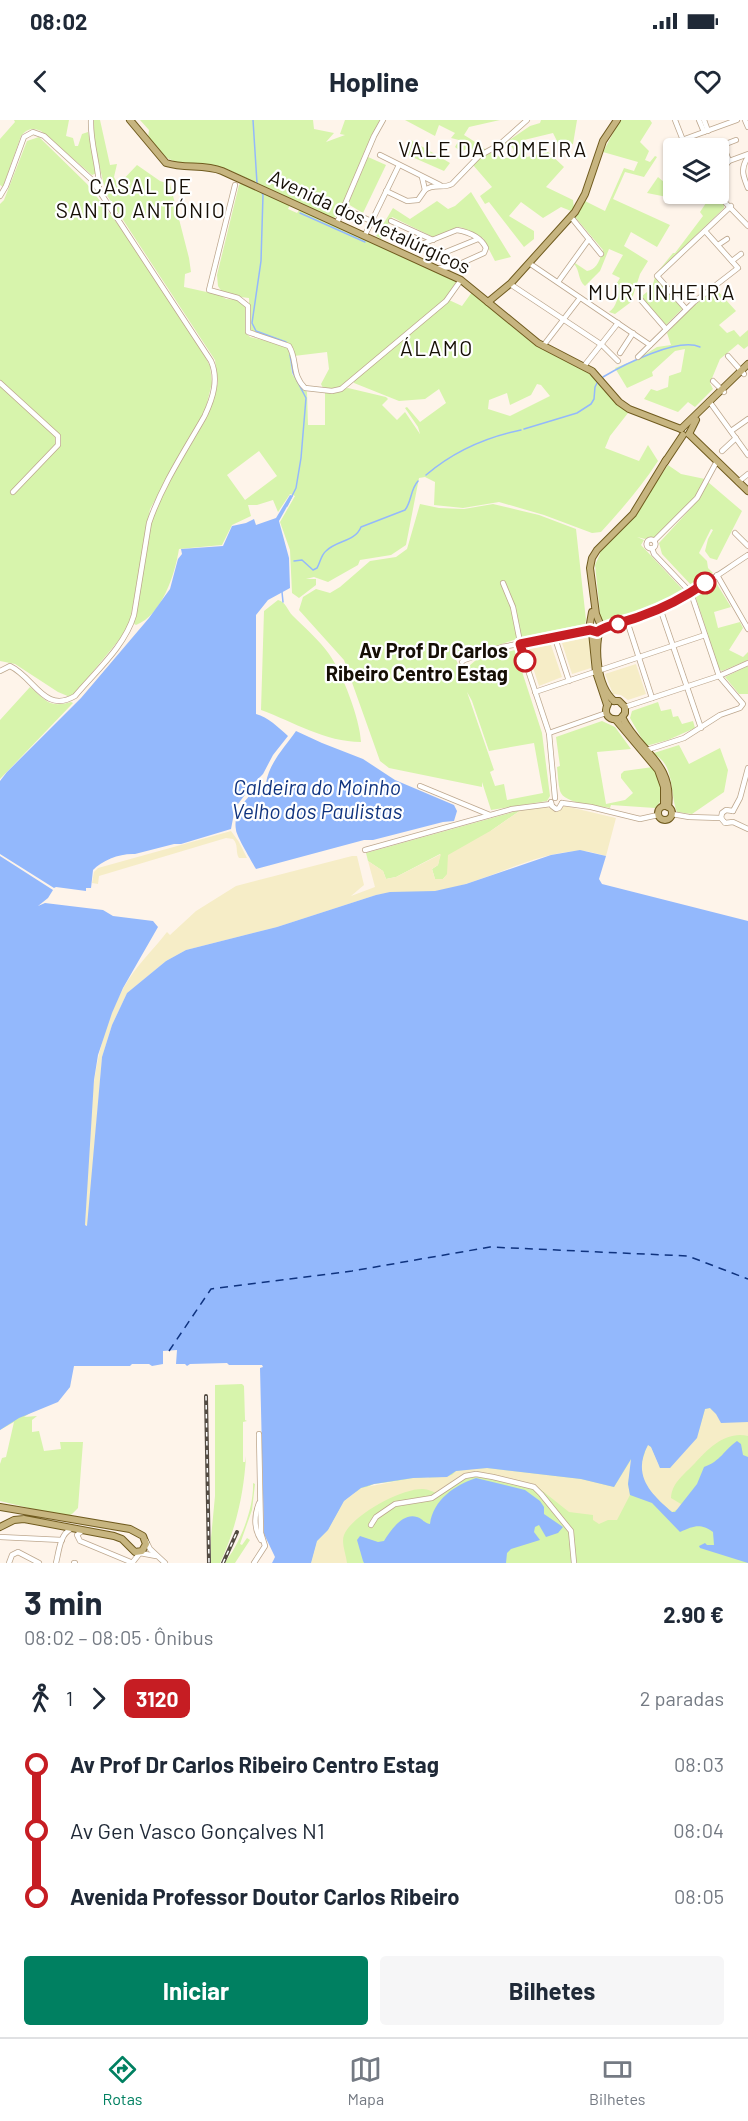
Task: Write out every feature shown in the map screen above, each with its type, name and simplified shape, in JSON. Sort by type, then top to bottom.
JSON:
[{"type":"main road","name":"Avenida dos Metalúrgicos","points":[[130,120],[166,163],[210,167],[241,179],[461,280],[543,346],[584,366],[596,375],[619,402],[629,409],[685,431],[748,491]]},
{"type":"main road","points":[[488,302],[510,284],[571,217],[585,194],[603,141],[617,120]]},
{"type":"main road","points":[[666,806],[659,809],[658,815],[664,820],[672,814],[666,806],[669,790],[662,767],[619,719],[609,717],[606,713],[607,705],[598,671],[586,566],[588,556],[635,505],[685,431],[710,403],[744,371],[748,364]]},
{"type":"main road","points":[[594,621],[589,626],[595,630]]},
{"type":"main road","points":[[598,671],[614,701]]},
{"type":"main road","points":[[607,705],[619,701],[625,707],[625,712],[619,719]]},
{"type":"main road","points":[[1,1507],[130,1529],[141,1534],[146,1541],[146,1547],[140,1552],[133,1551],[117,1537],[20,1519],[1,1527]]},
{"type":"street","points":[[91,120],[90,132],[99,170],[99,190]]},
{"type":"street","points":[[337,223],[383,120]]},
{"type":"street","points":[[380,156],[445,186],[452,184],[479,156],[499,145],[527,120]]},
{"type":"street","points":[[675,120],[681,138]]},
{"type":"street","points":[[701,120],[706,131]]},
{"type":"street","points":[[687,138],[737,120]]},
{"type":"street","points":[[745,120],[748,127]]},
{"type":"street","points":[[0,196],[24,137],[33,132],[44,136],[93,180],[211,361],[215,380],[205,416],[170,474],[154,509],[148,531],[134,615],[130,629],[122,640],[75,696],[67,701],[59,703],[45,696],[17,669],[10,666],[0,671]]},
{"type":"street","points":[[729,143],[736,140]]},
{"type":"street","points":[[729,161],[748,155]]},
{"type":"street","points":[[742,167],[748,155]]},
{"type":"street","points":[[735,158],[738,165],[742,167],[748,188]]},
{"type":"street","points":[[365,235],[399,165]]},
{"type":"street","points":[[233,176],[235,185],[209,290],[243,301],[248,306],[247,328],[252,335],[289,346],[292,350],[295,375],[305,388],[332,391],[347,385],[446,301],[461,280]]},
{"type":"street","points":[[386,191],[412,201],[421,198],[425,184],[421,176]]},
{"type":"street","points":[[235,185],[241,179]]},
{"type":"street","points":[[425,190],[440,185]]},
{"type":"street","points":[[729,204],[748,226]]},
{"type":"street","points":[[686,309],[657,276],[731,206]]},
{"type":"street","points":[[344,208],[371,221]]},
{"type":"street","points":[[571,217],[601,254]]},
{"type":"street","points":[[390,220],[433,240]]},
{"type":"street","points":[[422,244],[457,230],[478,238],[484,243],[486,248],[484,254],[453,267],[446,273]]},
{"type":"street","points":[[639,357],[686,309],[738,268],[705,231]]},
{"type":"street","points":[[436,256],[478,238]]},
{"type":"street","points":[[558,282],[589,239]]},
{"type":"street","points":[[718,246],[727,239]]},
{"type":"street","points":[[732,261],[741,254]]},
{"type":"street","points":[[529,264],[650,345]]},
{"type":"street","points":[[436,268],[453,267]]},
{"type":"street","points":[[510,284],[602,345],[618,361]]},
{"type":"street","points":[[543,346],[580,298]]},
{"type":"street","points":[[640,299],[666,329]]},
{"type":"street","points":[[584,366],[618,323]]},
{"type":"street","points":[[620,353],[633,333]]},
{"type":"street","points":[[728,356],[744,371]]},
{"type":"street","points":[[712,381],[722,391]]},
{"type":"street","points":[[0,383],[58,436],[58,444],[13,492]]},
{"type":"street","points":[[710,403],[748,455]]},
{"type":"street","points":[[731,431],[748,419]]},
{"type":"street","points":[[722,451],[736,438]]},
{"type":"street","points":[[647,751],[674,743],[720,715],[742,705],[741,700],[719,676],[691,593],[654,554],[652,548],[654,541],[697,498],[716,460]]},
{"type":"street","points":[[738,482],[748,474]]},
{"type":"street","points":[[735,533],[748,546]]},
{"type":"street","points":[[462,662],[484,652],[595,630],[627,621],[691,593],[748,555]]},
{"type":"street","points":[[717,575],[748,629]]},
{"type":"street","points":[[503,583],[517,619],[520,644],[549,733],[555,798],[551,804]]},
{"type":"street","points":[[660,608],[701,728]]},
{"type":"street","points":[[627,621],[652,698]]},
{"type":"street","points":[[536,692],[705,635]]},
{"type":"street","points":[[555,638],[569,681]]},
{"type":"street","points":[[625,707],[719,676],[748,663]]},
{"type":"street","points":[[549,733],[606,713]]},
{"type":"street","points":[[733,822],[735,817],[733,811],[740,798],[748,768]]},
{"type":"street","points":[[420,786],[490,813]]},
{"type":"street","points":[[555,798],[560,799],[562,803],[591,807],[640,819],[658,815]]},
{"type":"street","points":[[365,850],[490,813],[551,804],[559,808],[562,803]]},
{"type":"street","points":[[721,818],[724,811],[733,811]]},
{"type":"street","points":[[672,814],[721,818],[725,823],[733,822],[748,829]]},
{"type":"street","points":[[255,1562],[265,1546],[261,1533],[259,1434]]},
{"type":"street","points":[[371,1525],[375,1517],[395,1504],[432,1498],[465,1476],[476,1474],[493,1477],[534,1487],[541,1494],[571,1531],[574,1563]]},
{"type":"street","points":[[55,1525],[61,1530],[62,1539]]},
{"type":"street","points":[[56,1563],[66,1531],[74,1528]]},
{"type":"street","points":[[85,1530],[78,1533],[80,1541],[132,1563]]},
{"type":"street","points":[[0,1537],[62,1539]]},
{"type":"street","points":[[146,1541],[157,1557],[165,1563]]},
{"type":"street","points":[[128,1547],[132,1563]]},
{"type":"street","points":[[9,1563],[12,1555],[18,1552],[39,1563]]},
{"type":"street","points":[[132,1563],[140,1552],[157,1557]]},
{"type":"green space","points":[[14,120],[69,120],[66,136],[73,138],[75,146],[78,146],[82,134],[88,132],[97,173],[92,175],[41,131],[32,129],[21,136],[3,187],[0,185],[0,139],[15,122]]},
{"type":"green space","points":[[94,120],[100,120],[110,165],[117,164],[114,177],[118,185],[137,165],[160,181],[170,184],[191,272],[185,274],[184,287],[220,295],[226,299],[239,300],[246,306],[246,333],[250,337],[289,348],[292,374],[307,392],[308,425],[325,425],[325,393],[348,388],[386,397],[388,399],[382,405],[397,420],[405,412],[420,434],[405,408],[407,407],[420,422],[446,403],[439,389],[425,399],[399,401],[353,381],[449,300],[462,306],[472,292],[514,325],[516,330],[591,373],[628,413],[610,436],[605,448],[639,461],[648,445],[658,461],[631,498],[601,532],[592,533],[544,515],[499,502],[463,508],[434,505],[435,482],[425,477],[419,478],[406,545],[391,555],[360,560],[358,565],[328,582],[314,577],[306,579],[316,579],[316,585],[299,598],[292,593],[290,550],[280,522],[295,496],[290,494],[278,512],[273,500],[248,505],[251,516],[232,525],[222,545],[179,549],[166,593],[153,612],[136,625],[133,623],[151,524],[158,503],[206,419],[218,383],[215,360],[106,194],[93,138]],"holes":[[[537,384],[541,385],[550,396],[510,416],[488,409],[489,400],[507,393],[510,405],[531,395]],[[259,451],[277,476],[245,500],[227,475]]]},
{"type":"green space","points":[[140,120],[313,120],[314,129],[334,133],[326,142],[345,135],[340,134],[345,120],[380,120],[338,216],[333,218],[227,169],[210,165],[178,163],[167,158],[148,138],[149,130]]},
{"type":"green space","points":[[405,120],[500,120],[469,127],[464,135],[495,155],[510,158],[517,157],[512,147],[505,148],[502,145],[530,126],[540,123],[541,120],[577,120],[573,144],[560,147],[553,133],[524,140],[527,157],[548,152],[564,167],[546,187],[573,200],[574,209],[571,211],[561,207],[543,218],[521,202],[509,216],[534,231],[534,239],[524,247],[489,202],[485,204],[480,196],[492,187],[473,165],[479,158],[470,147],[461,152],[455,147],[459,140],[451,138],[455,133],[439,125],[435,136]]},
{"type":"green space","points":[[620,120],[650,120],[652,123],[640,142],[649,151],[645,160],[650,162],[655,156],[657,157],[644,177],[625,172],[613,199],[670,225],[657,247],[631,232],[624,246],[648,261],[640,274],[631,302],[615,314],[609,312],[617,301],[619,288],[615,286],[620,278],[612,274],[623,255],[609,249],[600,271],[585,286],[574,264],[587,271],[593,269],[598,264],[603,250],[575,217],[585,201],[605,211],[624,168],[634,171],[638,162],[603,152]]},
{"type":"green space","points":[[39,137],[87,184],[120,227],[196,340],[210,366],[212,383],[205,411],[150,509],[130,621],[123,635],[70,697],[58,692],[15,664],[0,661],[0,204],[4,200],[27,141]]},
{"type":"green space","points":[[411,140],[450,163],[444,171],[403,153]]},
{"type":"green space","points":[[368,157],[386,165],[363,213],[348,204]]},
{"type":"green space","points":[[658,177],[663,181],[663,196],[647,193]]},
{"type":"green space","points":[[242,183],[290,205],[288,209],[297,213],[300,209],[457,281],[444,300],[339,388],[333,390],[323,388],[321,384],[329,369],[327,352],[294,356],[291,345],[250,331],[249,298],[224,295],[218,286],[217,275],[239,185]]},
{"type":"green space","points":[[471,192],[511,257],[495,261],[483,238],[458,227],[433,237],[392,217],[381,239],[376,236],[393,208],[410,219],[437,201],[448,209],[455,206]]},
{"type":"green space","points":[[705,204],[724,204],[724,208],[655,275],[703,216],[700,212]]},
{"type":"green space","points":[[655,277],[683,308],[666,325],[643,301],[642,296],[652,288]]},
{"type":"green space","points":[[715,288],[736,311],[719,325],[727,333],[734,330],[740,337],[748,330],[748,346],[744,349],[738,344],[720,359],[710,383],[713,389],[695,407],[688,402],[678,412],[644,399],[651,389],[657,391],[668,387],[669,376],[681,372],[685,349],[675,351],[652,372],[653,376],[627,388],[615,368],[638,359],[657,347],[671,345],[667,333]]},
{"type":"green space","points":[[668,465],[681,474],[705,479],[699,494],[655,538],[637,537],[644,540],[641,545],[684,591],[655,607],[603,622],[598,613],[600,612],[595,565],[599,552],[634,515]]},
{"type":"green space","points":[[708,482],[742,511],[717,560],[710,558],[705,551],[713,530],[711,529],[699,553],[707,561],[708,568],[713,573],[693,587],[662,554],[659,543],[693,506]]},
{"type":"green space","points":[[420,504],[439,508],[464,509],[493,504],[539,515],[576,529],[585,624],[526,636],[456,659],[461,673],[476,660],[515,650],[542,733],[550,796],[547,801],[491,810],[482,782],[482,787],[389,768],[380,761],[344,660],[299,610],[303,597],[316,589],[330,593],[370,561],[396,557],[407,549]],"holes":[[[467,692],[489,751],[534,743],[543,793],[507,800],[504,784],[495,786],[490,772],[494,770]]]},
{"type":"green space","points":[[715,581],[731,607],[714,612],[718,628],[740,622],[743,628],[729,650],[743,657],[748,652],[748,660],[722,671],[719,669],[695,595]]},
{"type":"green space","points":[[278,600],[283,602],[293,616],[321,644],[334,662],[354,709],[361,742],[322,735],[261,710],[264,611]]},
{"type":"green space","points":[[748,666],[748,694],[739,694],[725,677]]},
{"type":"green space","points":[[30,687],[52,704],[73,703],[0,779],[0,720]]},
{"type":"green space","points":[[658,702],[661,711],[671,709],[673,717],[678,716],[682,724],[693,721],[695,728],[668,740],[646,746],[630,718],[632,711]]},
{"type":"green space","points":[[602,721],[615,727],[631,749],[597,752],[606,804],[625,800],[633,793],[621,778],[624,771],[653,767],[662,794],[655,808],[611,805],[610,808],[590,805],[574,802],[560,791],[557,767],[560,766],[556,737]]},
{"type":"green space","points":[[679,745],[689,764],[720,748],[728,770],[724,792],[692,814],[677,812],[669,773],[654,753]]},
{"type":"green space","points":[[521,810],[492,830],[443,879],[435,879],[432,869],[438,865],[440,854],[396,877],[386,879],[383,871],[368,861],[366,853]]},
{"type":"green space","points":[[641,1368],[651,1374],[665,1371],[678,1374],[692,1373],[722,1380],[743,1388],[748,1394],[748,1563],[328,1563],[329,1558],[323,1553],[321,1546],[338,1521],[358,1511],[373,1497],[395,1487],[426,1482],[429,1477],[374,1484],[352,1494],[344,1501],[328,1530],[317,1541],[311,1563],[308,1563],[318,1530],[325,1521],[311,1492],[341,1466],[355,1459],[364,1458],[378,1463],[455,1438],[482,1438],[517,1428],[539,1427],[601,1407],[619,1390],[631,1384],[632,1377]],"holes":[[[648,1445],[659,1465],[649,1487],[641,1469]]]},
{"type":"green space","points":[[71,1369],[70,1387],[24,1417],[37,1416],[32,1420],[32,1432],[39,1431],[44,1451],[61,1449],[60,1442],[83,1442],[78,1508],[66,1517],[0,1501],[0,1464],[2,1458],[6,1457],[14,1422],[0,1430],[0,1421]]},
{"type":"green space","points":[[242,1384],[244,1386],[245,1420],[247,1421],[243,1422],[243,1462],[246,1456],[241,1497],[231,1537],[220,1563],[211,1563],[215,1496],[215,1385]]},
{"type":"green space","points":[[253,1483],[255,1484],[252,1510],[240,1544],[242,1545],[247,1538],[250,1540],[235,1563],[225,1563],[245,1524],[252,1499]]},
{"type":"sand","points":[[589,637],[591,668],[572,674],[562,643]]},
{"type":"sand","points":[[551,645],[562,677],[539,686],[527,649]]},
{"type":"sand","points":[[636,664],[646,694],[628,700],[621,695],[613,694],[605,674]]},
{"type":"sand","points":[[565,806],[616,818],[606,856],[581,851],[560,853],[454,887],[428,892],[376,895],[277,927],[186,950],[166,961],[127,993],[112,1025],[102,1057],[88,1226],[85,1225],[91,1103],[102,1043],[111,1015],[128,980],[167,932],[170,935],[196,911],[236,886],[352,856],[357,856],[364,885],[351,896],[375,887],[368,861],[383,871],[386,879],[396,877],[441,854],[438,865],[432,869],[435,879],[443,879],[447,874],[448,855],[492,830],[521,810],[546,807],[555,810]]},
{"type":"sand","points":[[231,831],[247,858],[239,858],[235,841],[226,838],[99,876],[98,884],[92,883],[94,872],[98,868]]},
{"type":"sand","points":[[710,1408],[727,1418],[748,1422],[748,1436],[725,1438],[700,1457],[674,1487],[671,1498],[681,1504],[680,1508],[672,1512],[647,1487],[644,1480],[641,1467],[646,1448],[648,1445],[651,1447],[660,1468],[670,1468],[699,1430],[705,1409]]},
{"type":"sand","points":[[632,1458],[628,1484],[630,1495],[617,1520],[608,1520],[599,1524],[593,1520],[593,1515],[569,1512],[535,1485],[510,1483],[476,1474],[465,1476],[437,1493],[425,1489],[414,1490],[379,1504],[357,1519],[344,1535],[343,1545],[347,1563],[311,1563],[317,1541],[328,1530],[344,1501],[361,1488],[413,1478],[441,1477],[452,1475],[456,1471],[487,1468],[581,1479],[614,1487]]},
{"type":"water","points":[[290,495],[293,496],[279,521],[289,558],[290,588],[268,600],[256,615],[256,714],[269,720],[288,736],[273,755],[263,774],[235,808],[231,829],[181,844],[112,858],[93,870],[91,888],[86,888],[86,891],[54,888],[0,854],[0,781],[81,698],[149,618],[170,589],[178,559],[182,554],[181,549],[223,546],[232,526],[254,519],[256,525],[276,518]]},
{"type":"water","name":"Caldeira do Moinho Velho dos Paulistas","points":[[296,731],[363,759],[395,780],[454,805],[457,811],[454,821],[373,840],[364,840],[256,869],[237,833],[237,815],[244,802],[266,783],[274,762]]},
{"type":"water","points":[[580,850],[606,856],[599,879],[602,884],[748,921],[748,1422],[721,1423],[710,1408],[705,1409],[697,1438],[670,1468],[660,1468],[648,1445],[642,1465],[646,1483],[657,1498],[672,1512],[675,1512],[697,1484],[704,1467],[718,1459],[737,1441],[741,1444],[743,1455],[748,1457],[748,1563],[700,1548],[699,1546],[705,1543],[714,1545],[713,1532],[697,1526],[680,1532],[652,1503],[630,1495],[628,1484],[631,1459],[614,1487],[581,1479],[487,1468],[456,1471],[447,1477],[413,1478],[374,1484],[361,1488],[344,1501],[328,1530],[317,1541],[311,1563],[272,1563],[275,1557],[264,1534],[260,1368],[263,1367],[262,1365],[229,1365],[227,1363],[187,1366],[176,1364],[177,1350],[163,1351],[163,1364],[152,1366],[132,1364],[130,1366],[74,1366],[70,1387],[58,1402],[19,1418],[0,1430],[0,856],[53,890],[48,898],[38,906],[45,903],[103,910],[113,916],[153,921],[158,927],[123,988],[98,1055],[94,1080],[85,1225],[87,1226],[102,1057],[112,1025],[127,993],[166,961],[186,950],[277,927],[376,895],[390,892],[435,891],[466,884],[551,855]]},
{"type":"water","points":[[476,1478],[525,1490],[540,1501],[544,1507],[544,1514],[563,1527],[558,1533],[546,1537],[539,1525],[535,1527],[534,1532],[540,1540],[511,1549],[507,1553],[506,1563],[364,1563],[357,1540],[360,1536],[378,1542],[384,1541],[398,1523],[412,1516],[430,1524],[432,1515],[446,1495]]},
{"type":"waterway","points":[[253,120],[257,183]]},
{"type":"waterway","points":[[261,191],[263,195],[261,261],[252,323],[256,331],[286,342]]},
{"type":"waterway","points":[[300,213],[365,242]]},
{"type":"waterway","points":[[603,377],[665,349],[690,345],[700,347]]},
{"type":"waterway","points":[[287,506],[296,488],[306,398],[293,373],[290,355]]},
{"type":"waterway","points":[[524,429],[577,413],[591,404],[598,381]]},
{"type":"waterway","points":[[426,475],[447,459],[471,446],[521,430]]},
{"type":"waterway","points":[[294,561],[302,560],[313,570],[317,568],[330,547],[355,536],[361,527],[405,510],[418,481]]},
{"type":"waterway","points":[[282,592],[283,602]]},
{"type":"ferry route","points":[[169,1351],[211,1289],[352,1271],[490,1247],[688,1256],[748,1279]]},
{"type":"railway","points":[[206,1396],[209,1563]]},
{"type":"railway","points":[[223,1563],[237,1532]]},
{"type":"bus line","name":"3120","points":[[525,661],[520,644],[590,630],[594,633],[600,631],[601,627],[609,627],[663,607],[705,583]]},
{"type":"place","name":"Av Prof Dr Carlos Ribeiro Centro Estag","points":[[525,661]]},
{"type":"district","name":"VALE DA ROMEIRA","points":[[493,148]]},
{"type":"district","name":"CASAL DE SANTO ANTÓNIO","points":[[141,197]]},
{"type":"district","name":"MURTINHEIRA","points":[[662,291]]},
{"type":"district","name":"ÁLAMO","points":[[437,347]]}]
